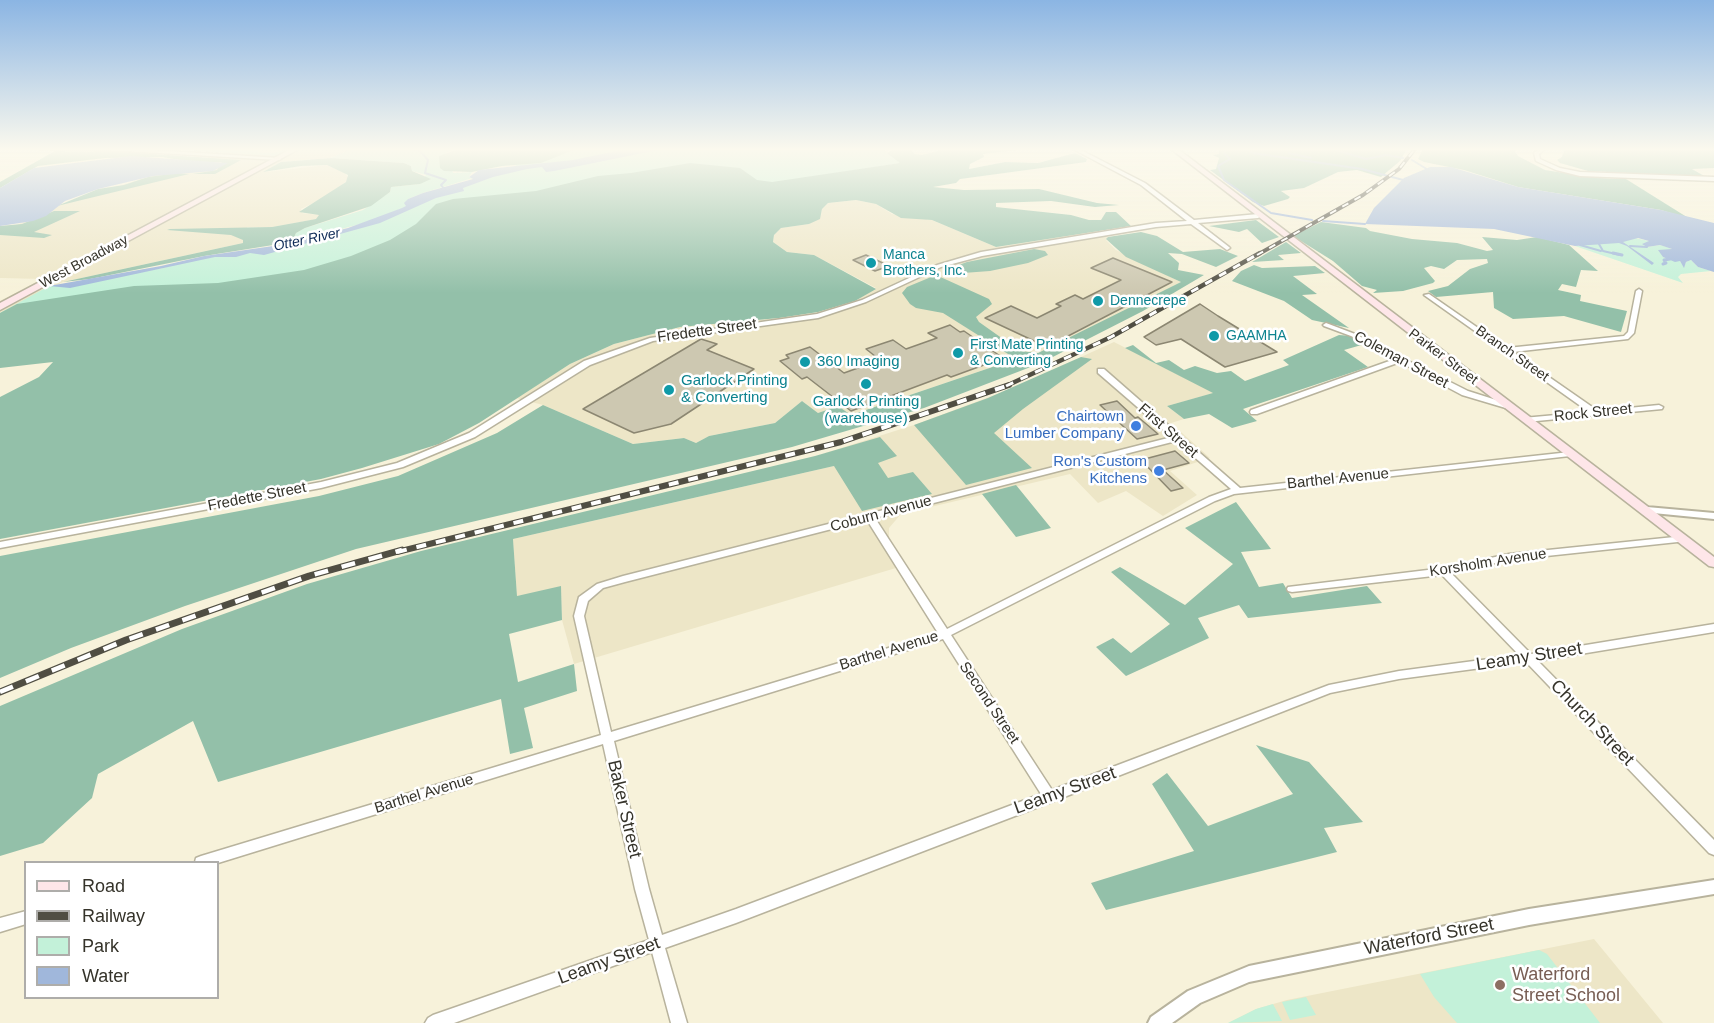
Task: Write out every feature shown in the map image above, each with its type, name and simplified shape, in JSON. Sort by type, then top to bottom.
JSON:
[{"type":"main road","name":"West Broadway","points":[[0,307],[208,197]]},
{"type":"main road","name":"Parker Street","points":[[1234,197],[1714,562]]},
{"type":"street","points":[[1159,197],[1227,248]]},
{"type":"street","name":"Fredette Street","points":[[0,545],[321,485],[384,470],[432,453],[472,435],[566,374],[597,358],[639,343],[681,333],[818,316],[864,301],[942,265],[974,256],[1113,231],[1192,221],[1258,216]]},
{"type":"street","points":[[1507,350],[1626,338],[1631,333],[1639,291]]},
{"type":"street","name":"Branch Street","points":[[1427,295],[1596,413]]},
{"type":"street","name":"Coleman Street","points":[[1326,325],[1353,335],[1465,393],[1509,407]]},
{"type":"street","points":[[1254,412],[1400,360]]},
{"type":"street","name":"First Street","points":[[1101,371],[1237,490]]},
{"type":"street","name":"Rock Street","points":[[1526,420],[1659,406]]},
{"type":"street","name":"Coburn Avenue","points":[[587,595],[600,586],[623,579],[870,518],[967,490],[1177,438]]},
{"type":"street","name":"Barthel Avenue","points":[[204,861],[943,635],[1212,499],[1237,490],[1570,454]]},
{"type":"street","points":[[1647,510],[1714,516]]},
{"type":"street","name":"Second Street","points":[[870,518],[943,635],[1050,797]]},
{"type":"street","name":"Korsholm Avenue","points":[[1292,589],[1444,571],[1509,557],[1684,539]]},
{"type":"street","name":"Church Street","points":[[1444,571],[1714,849]]},
{"type":"street","name":"Baker Street","points":[[587,595],[580,604],[579,616],[657,944],[679,1023]]},
{"type":"street","name":"Leamy Street","points":[[433,1023],[657,944],[1050,797],[1329,689],[1399,675],[1529,658],[1714,628]]},
{"type":"street","name":"Waterford Street","points":[[1157,1023],[1194,997],[1249,974],[1529,917],[1714,887]]},
{"type":"street","points":[[0,925],[24,918]]},
{"type":"shaded area","points":[[86,197],[326,197],[301,209],[302,213],[320,215],[317,219],[272,227],[247,227],[243,243],[63,282],[0,314],[0,301],[42,279],[0,278],[0,233],[57,206]]},
{"type":"shaded area","points":[[856,200],[876,204],[892,214],[932,220],[996,247],[1097,230],[1108,237],[1106,240],[1116,250],[1181,282],[1047,350],[1027,353],[1016,359],[851,415],[838,406],[818,413],[802,401],[775,423],[709,436],[696,443],[684,438],[633,444],[543,405],[516,398],[570,364],[614,344],[680,327],[779,318],[818,312],[855,301],[876,288],[814,255],[787,252],[773,242],[774,235],[781,228],[809,224],[821,215],[822,209],[828,203]]},
{"type":"shaded area","points":[[1114,342],[1214,393],[1167,406],[1184,419],[1171,423],[1210,458],[1170,471],[1197,495],[1163,516],[1126,491],[1098,503],[1070,474],[901,514],[889,528],[889,539],[906,565],[574,664],[562,620],[561,589],[517,596],[513,539],[834,466],[825,453],[914,425],[1091,359],[1081,357]]},
{"type":"shaded area","name":"Waterford Street School","points":[[1594,939],[1663,1023],[1228,1023],[1256,1009],[1287,1000]]},
{"type":"green space","points":[[79,197],[95,197],[57,206]]},
{"type":"green space","points":[[323,197],[384,197],[371,206],[305,228],[296,233],[292,242],[63,282],[243,243],[243,240],[231,235],[167,230],[170,229],[272,227],[316,219],[319,215],[299,212]]},
{"type":"green space","points":[[383,197],[414,197],[408,199],[406,207],[364,223],[292,242],[296,233],[305,228],[363,210]]},
{"type":"green space","points":[[430,197],[494,197],[469,200],[442,209],[424,221],[432,229],[427,233],[401,238],[376,247],[354,267],[361,278],[359,282],[381,292],[422,289],[428,290],[429,293],[419,303],[417,316],[381,329],[379,344],[362,353],[335,379],[259,395],[229,406],[198,425],[173,434],[58,462],[0,468],[0,435],[75,414],[152,402],[199,382],[213,371],[216,359],[239,326],[243,312],[224,301],[200,293],[85,300],[0,334],[0,313],[49,286],[83,283],[163,268],[196,259],[300,243],[365,226]]},
{"type":"green space","points":[[476,197],[1071,197],[1119,205],[1095,207],[1051,201],[996,203],[996,207],[1071,215],[1089,220],[1101,220],[1106,212],[1116,212],[1131,226],[996,247],[932,220],[901,218],[876,204],[856,200],[828,203],[822,209],[820,219],[809,224],[781,228],[774,235],[773,242],[787,252],[814,255],[876,289],[855,301],[818,312],[779,318],[680,327],[614,344],[570,364],[479,423],[439,444],[362,468],[321,479],[0,539],[0,397],[39,377],[53,362],[0,368],[0,313],[17,304],[134,286],[218,283],[304,270],[351,256],[390,240],[416,224],[436,204],[453,199]]},
{"type":"green space","points":[[505,197],[645,197],[655,201],[602,206],[529,232],[510,247],[503,247],[502,232],[486,217]]},
{"type":"green space","points":[[1246,197],[1290,197],[1264,206]]},
{"type":"green space","points":[[1579,197],[1654,197],[1690,219],[1661,210]]},
{"type":"green space","points":[[54,211],[80,211],[34,232],[52,235],[44,238],[0,235],[0,226],[22,224]]},
{"type":"green space","points":[[1256,220],[1279,237],[1262,243],[1247,229],[1239,232],[1209,226]]},
{"type":"green space","points":[[1321,222],[1366,228],[1370,231],[1412,239],[1457,243],[1487,251],[1493,250],[1482,237],[1517,240],[1537,237],[1569,245],[1598,271],[1581,270],[1576,287],[1562,284],[1558,290],[1581,295],[1580,301],[1627,311],[1621,332],[1564,316],[1513,319],[1494,308],[1493,292],[1436,297],[1428,291],[1448,286],[1470,269],[1488,263],[1487,259],[1457,260],[1444,269],[1431,266],[1424,268],[1435,281],[1433,283],[1403,291],[1373,293],[1377,290],[1362,286],[1333,261],[1293,236]]},
{"type":"green space","points":[[1141,232],[1157,236],[1183,252],[1220,249],[1238,256],[1216,267],[1182,254],[1168,253],[1179,263],[1178,270],[1204,275],[1143,311],[1041,363],[924,408],[792,447],[356,549],[185,606],[71,648],[0,678],[0,556],[319,496],[398,476],[497,433],[543,405],[633,444],[684,438],[696,443],[709,436],[775,423],[802,401],[818,413],[838,406],[851,415],[1016,359],[943,313],[916,308],[902,293],[907,287],[936,275],[989,299],[992,304],[976,317],[979,322],[1020,351],[1038,353],[1181,282],[1126,257],[1106,239]]},
{"type":"green space","points":[[1635,238],[1649,241],[1647,247],[1660,245],[1670,248],[1672,250],[1661,250],[1663,257],[1680,261],[1684,267],[1686,262],[1691,260],[1698,267],[1711,271],[1681,274],[1678,277],[1683,283],[1575,246]]},
{"type":"green space","points":[[1286,242],[1301,253],[1278,255],[1284,260],[1252,262]]},
{"type":"green space","points":[[1034,249],[1045,251],[1048,255],[1028,263],[990,271],[963,273],[956,266],[967,262]]},
{"type":"green space","points":[[1254,265],[1262,268],[1315,266],[1325,273],[1293,276],[1317,294],[1302,295],[1349,328],[1312,320],[1284,301],[1232,281],[1241,271]]},
{"type":"green space","points":[[1339,335],[1352,336],[1365,344],[1344,350],[1368,367],[1243,409],[1257,421],[1232,428],[1209,414],[1184,419],[1167,406],[1213,393],[1125,348],[1133,345],[1156,363],[1169,360],[1184,370],[1195,366],[1217,373],[1231,371],[1245,381],[1289,365],[1283,360]]},
{"type":"green space","points":[[1081,357],[1092,359],[994,433],[1032,468],[966,485],[914,425],[988,398]]},
{"type":"green space","points":[[880,437],[897,456],[878,463],[888,478],[913,472],[932,494],[862,511],[834,466],[513,539],[517,596],[561,586],[562,620],[509,634],[518,682],[574,664],[577,691],[524,708],[533,748],[510,754],[501,699],[218,782],[193,721],[98,774],[92,798],[43,843],[0,856],[0,706],[182,629],[307,584],[421,551],[815,456]]},
{"type":"green space","points":[[1016,485],[1051,528],[1016,537],[982,494]]},
{"type":"green space","points":[[1236,502],[1271,549],[1241,552],[1259,587],[1283,583],[1292,598],[1367,586],[1382,603],[1248,618],[1239,605],[1198,618],[1209,638],[1126,676],[1096,647],[1113,638],[1131,653],[1170,624],[1111,572],[1120,567],[1185,605],[1233,564],[1185,528]]},
{"type":"green space","points":[[1256,745],[1309,762],[1363,822],[1324,828],[1337,852],[1106,910],[1091,883],[1194,851],[1152,784],[1167,773],[1208,826],[1293,794]]},
{"type":"green space","points":[[1539,950],[1547,954],[1600,1023],[1457,1023],[1434,997],[1420,974]]},
{"type":"green space","points":[[1306,997],[1316,1015],[1290,1020],[1282,1002]]},
{"type":"green space","points":[[1273,1004],[1282,1021],[1228,1023],[1256,1009]]},
{"type":"water","points":[[0,197],[77,197],[65,201],[46,216],[33,221],[0,226]]},
{"type":"water","name":"Otter River","points":[[414,197],[441,197],[380,223],[264,255],[250,253],[236,257],[215,257],[70,288],[49,286],[204,256],[280,245],[348,228],[402,208],[406,206],[404,203]]},
{"type":"water","points":[[1385,197],[1579,197],[1661,210],[1714,223],[1714,272],[1698,267],[1691,260],[1686,262],[1684,268],[1680,261],[1675,262],[1663,257],[1658,250],[1672,249],[1660,245],[1647,247],[1642,244],[1649,241],[1638,238],[1623,242],[1654,263],[1652,265],[1627,246],[1619,243],[1575,246],[1494,229],[1365,224],[1374,208]]},
{"type":"building","name":"Manca Brothers, Inc.","points":[[866,255],[889,266],[875,271],[853,260]]},
{"type":"building","name":"Dennecrepe","points":[[1113,258],[1172,282],[1047,347],[985,318],[1011,306],[1037,318],[1061,306],[1056,304],[1075,295],[1083,299],[1121,280],[1091,268]]},
{"type":"building","name":"GAAMHA","points":[[1200,304],[1277,352],[1225,367],[1181,339],[1156,345],[1144,337]]},
{"type":"building","points":[[950,325],[960,332],[964,331],[1003,358],[951,377],[947,375],[851,411],[807,377],[802,379],[780,361],[789,358],[786,355],[810,347],[844,373],[880,360],[866,349],[893,340],[906,349],[937,338],[928,333]]},
{"type":"building","name":"Garlock Printing & Converting","points":[[701,339],[717,344],[707,350],[754,369],[671,424],[634,433],[583,409]]},
{"type":"building","name":"Chairtown Lumber Company","points":[[1117,401],[1135,418],[1138,417],[1158,434],[1137,439],[1100,405]]},
{"type":"building","name":"Ron's Custom Kitchens","points":[[1175,451],[1189,463],[1163,470],[1183,488],[1171,491],[1141,460]]},
{"type":"waterway","points":[[1248,197],[1271,213],[1312,220]]},
{"type":"waterway","points":[[1323,221],[1365,224]]},
{"type":"waterway","points":[[1599,244],[1603,251],[1620,255]]},
{"type":"waterway","points":[[1580,245],[1601,251]]},
{"type":"waterway","points":[[1630,246],[1647,247]]},
{"type":"waterway","points":[[1613,253],[1622,255]]},
{"type":"waterway","points":[[1663,264],[1666,263],[1664,260],[1670,259]]},
{"type":"railway","points":[[1257,255],[1360,197]]},
{"type":"railway","points":[[1006,386],[1111,337],[1260,253]]},
{"type":"railway","points":[[397,552],[841,442],[1009,385]]},
{"type":"railway","points":[[0,692],[126,640],[309,576],[402,550]]},
{"type":"place","name":"Manca Brothers, Inc.","points":[[871,263]]},
{"type":"place","name":"Dennecrepe","points":[[1098,301]]},
{"type":"place","name":"GAAMHA","points":[[1214,336]]},
{"type":"place","name":"First Mate Printing & Converting","points":[[958,353]]},
{"type":"place","name":"360 Imaging","points":[[805,362]]},
{"type":"place","name":"Garlock Printing (warehouse)","points":[[866,384]]},
{"type":"place","name":"Garlock Printing & Converting","points":[[669,390]]},
{"type":"place","name":"Chairtown Lumber Company","points":[[1136,426]]},
{"type":"place","name":"Ron's Custom Kitchens","points":[[1159,471]]},
{"type":"place","name":"Waterford Street School","points":[[1500,985]]}]
